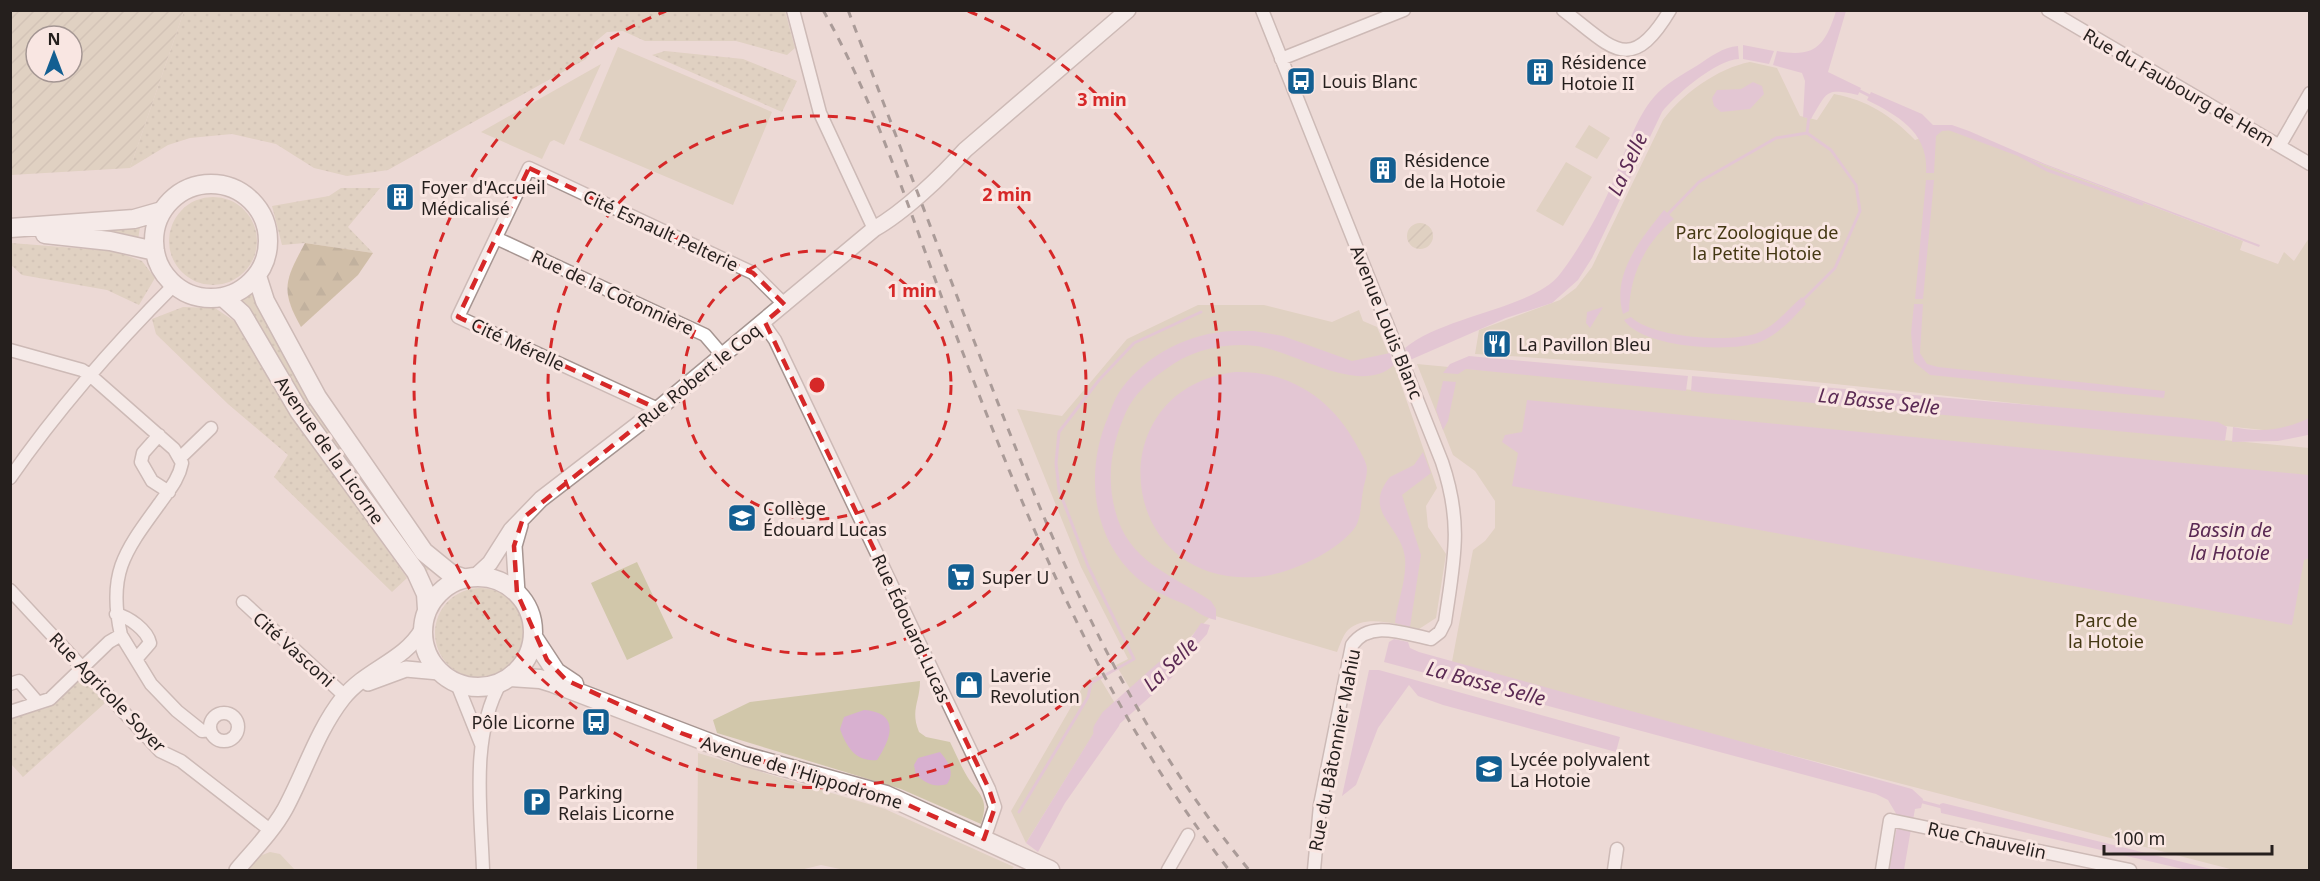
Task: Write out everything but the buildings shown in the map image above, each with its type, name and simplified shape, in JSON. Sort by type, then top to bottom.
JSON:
[{"type":"main road","points":[[208,183],[227,185],[244,193],[258,206],[267,223],[269,241],[266,260],[257,276],[247,286],[223,297],[197,296],[174,285],[161,270],[154,252],[156,224],[162,211],[182,192],[208,183]]},
{"type":"main road","points":[[10,230],[134,219],[162,211]]},
{"type":"main road","points":[[10,230],[110,241],[154,252]]},
{"type":"main road","name":"Avenue de la Licorne","points":[[257,276],[265,301],[317,397],[424,552],[452,574],[469,577]]},
{"type":"main road","name":"Avenue de la Licorne","points":[[223,297],[242,314],[299,411],[416,572],[426,594],[427,609]]},
{"type":"main road","points":[[469,577],[505,584],[518,593],[530,613],[533,637],[526,660],[506,680],[479,687],[457,684],[439,672],[426,652],[422,630],[427,609],[436,595],[448,585],[469,577]]},
{"type":"main road","name":"Avenue de l'Hippodrome","points":[[533,637],[556,672],[618,706]]},
{"type":"main road","name":"Avenue de l'Hippodrome","points":[[506,680],[540,679],[618,706],[744,756],[886,795],[1045,868]]},
{"type":"street","points":[[793,10],[820,113],[874,229]]},
{"type":"street","name":"Avenue Louis Blanc","points":[[1262,10],[1450,485],[1455,510],[1455,552],[1445,622],[1440,632],[1431,639],[1410,635]]},
{"type":"street","points":[[1281,59],[1404,10]]},
{"type":"street","points":[[1563,10],[1609,45],[1625,50],[1645,45],[1656,35],[1670,10]]},
{"type":"street","name":"Rue du Faubourg de Hem","points":[[2048,10],[2310,164]]},
{"type":"street","name":"Rue Robert le Coq","points":[[469,577],[490,563],[511,530],[572,474],[658,409],[763,323],[874,229],[904,197],[936,169],[965,150],[1120,13]]},
{"type":"street","points":[[2280,145],[2310,93]]},
{"type":"street","name":"Cité Esnault Pelterie","points":[[496,238],[529,168],[753,273],[785,304]]},
{"type":"street","name":"Rue de la Cotonnière","points":[[496,238],[705,335],[723,356]]},
{"type":"street","name":"Cité Mérelle","points":[[496,238],[458,317],[658,409]]},
{"type":"street","points":[[10,478],[132,327],[174,285]]},
{"type":"street","name":"Rue Édouard Lucas","points":[[763,323],[774,340],[989,789],[995,807],[984,839]]},
{"type":"street","points":[[10,350],[82,370],[159,435],[181,457]]},
{"type":"street","points":[[210,730],[202,731],[177,711],[151,684],[121,635],[116,614],[117,578],[124,557],[180,473],[181,457],[211,428]]},
{"type":"street","points":[[159,435],[142,453],[141,462],[152,481],[168,492]]},
{"type":"street","points":[[518,593],[514,546],[523,518]]},
{"type":"street","name":"Rue Agricole Soyer","points":[[10,590],[160,751],[181,761],[270,830]]},
{"type":"street","name":"Cité Vasconi","points":[[243,602],[349,693]]},
{"type":"street","points":[[116,614],[127,617],[149,638],[150,643],[137,658]]},
{"type":"street","points":[[237,870],[285,810],[318,740],[349,693],[366,675],[399,656],[416,641],[422,630]]},
{"type":"street","name":"Rue du Bâtonnier Mahiu","points":[[1314,870],[1319,816],[1352,645],[1362,633],[1391,631],[1410,635]]},
{"type":"street","points":[[10,712],[50,699],[83,666],[121,635]]},
{"type":"street","points":[[349,693],[406,669],[439,672]]},
{"type":"street","points":[[483,870],[482,745],[495,693],[506,680]]},
{"type":"street","points":[[10,684],[19,681],[38,703]]},
{"type":"street","points":[[457,684],[482,745]]},
{"type":"street","name":"Rue Chauvelin","points":[[1882,870],[1890,820],[2116,869],[2130,870]]},
{"type":"street","points":[[1168,870],[1188,835]]},
{"type":"street","points":[[1614,870],[1617,849]]},
{"type":"highlighted area","points":[[529,168],[753,273],[785,305],[765,322],[989,789],[995,807],[984,839],[886,795],[744,756],[681,733],[566,680],[547,660],[517,593],[514,546],[523,518],[658,409],[458,317]]},
{"type":"green space","points":[[11,10],[184,11],[130,168],[11,175]]},
{"type":"green space","points":[[184,11],[785,11],[795,48],[787,55],[736,41],[645,41],[623,31],[607,32],[595,42],[586,59],[388,170],[347,176],[314,168],[276,144],[232,134],[190,138],[168,145],[130,168]]},
{"type":"green space","points":[[618,47],[772,112],[733,205],[579,140]]},
{"type":"green space","points":[[665,51],[743,59],[797,81],[782,112],[652,55]]},
{"type":"green space","name":"Parc Zoologique de la Petite Hotoie","points":[[1750,62],[1777,68],[1800,116],[1817,120],[1834,94],[1857,100],[1878,110],[1915,140],[1949,128],[2243,241],[2240,250],[2278,264],[2284,252],[2294,261],[2309,238],[2309,421],[2286,430],[2273,431],[1775,378],[1475,354],[1479,330],[1560,300],[1576,288],[1592,267],[1663,120],[1690,92],[1713,76]]},
{"type":"green space","points":[[601,64],[564,145],[554,140],[550,142],[542,159],[481,132]]},
{"type":"green space","points":[[1589,125],[1610,138],[1597,159],[1575,147]]},
{"type":"green space","points":[[1566,162],[1592,177],[1563,226],[1536,211]]},
{"type":"green space","points":[[341,188],[380,188],[348,227],[373,253],[305,243],[282,245],[272,206],[329,196]]},
{"type":"green space","points":[[213,197],[230,201],[244,210],[253,224],[257,241],[253,258],[244,272],[230,281],[213,285],[196,281],[182,272],[173,258],[169,241],[173,224],[182,210],[196,201]]},
{"type":"green space","points":[[1420,223],[1429,227],[1433,236],[1429,245],[1420,249],[1411,245],[1407,236],[1411,227]]},
{"type":"green space","points":[[140,227],[138,240],[90,232],[92,229]]},
{"type":"green space","points":[[11,243],[114,251],[142,261],[155,278],[139,305],[107,290],[22,275],[11,265]]},
{"type":"green space","points":[[305,243],[373,253],[358,275],[301,327],[290,303],[288,285],[289,276]]},
{"type":"green space","points":[[253,291],[432,567],[424,573],[309,412],[239,302]]},
{"type":"green space","points":[[1198,305],[1264,305],[1332,322],[1359,310],[1363,321],[1377,327],[1397,373],[1437,488],[1426,506],[1428,527],[1446,554],[1436,618],[1419,629],[1392,623],[1363,622],[1346,632],[1337,652],[1212,615],[1143,685],[1132,692],[1116,665],[1128,659],[1081,567],[1017,409],[1062,416],[1127,339]]},
{"type":"green space","points":[[183,307],[215,308],[240,325],[293,417],[407,578],[392,592],[274,477],[288,455],[228,404],[156,334],[152,319]]},
{"type":"green space","name":"Parc de la Hotoie","points":[[1417,364],[2309,448],[2309,870],[2234,870],[1451,667],[1473,550],[1485,541],[1495,528],[1495,501],[1475,471],[1453,455]]},
{"type":"green space","points":[[637,562],[673,638],[627,660],[591,583]]},
{"type":"green space","points":[[480,588],[497,591],[512,601],[522,616],[525,633],[522,650],[512,665],[497,675],[480,678],[463,675],[448,665],[438,650],[435,633],[438,616],[448,601],[463,591]]},
{"type":"green space","points":[[1098,675],[1116,705],[1109,709],[1026,843],[1011,811],[1086,681]]},
{"type":"green space","points":[[76,681],[84,681],[105,703],[23,777],[11,764],[11,718],[47,708]]},
{"type":"green space","points":[[920,681],[915,712],[919,732],[926,737],[950,742],[964,772],[983,800],[984,810],[981,824],[901,789],[717,733],[713,720],[750,702]]},
{"type":"green space","points":[[698,753],[885,809],[1014,867],[1011,870],[845,870],[821,865],[800,870],[697,870]]},
{"type":"green space","points":[[270,852],[280,854],[295,870],[244,870],[257,857]]},
{"type":"water","points":[[1836,11],[1846,11],[1828,72],[1861,88],[1858,95],[1839,92],[1829,94],[1821,102],[1811,119],[1803,117],[1805,81],[1802,73],[1773,65],[1777,51],[1801,53],[1817,47],[1823,41]]},
{"type":"water","points":[[1743,45],[1774,51],[1769,64],[1743,59]]},
{"type":"water","points":[[1738,46],[1739,59],[1719,65],[1708,72],[1686,88],[1662,112],[1592,258],[1578,280],[1552,303],[1506,318],[1410,360],[1405,348],[1421,337],[1510,304],[1548,286],[1575,253],[1597,215],[1610,190],[1636,125],[1658,92],[1717,53]]},
{"type":"water","points":[[1753,82],[1762,86],[1764,94],[1750,109],[1721,112],[1714,106],[1712,98],[1717,90],[1741,89]]},
{"type":"water","points":[[1871,92],[1922,114],[1933,125],[1952,125],[1969,131],[2045,164],[2260,245],[2259,247],[1954,130],[1942,131],[1936,136],[1934,173],[1926,173],[1923,147],[1917,137],[1901,120],[1867,100]]},
{"type":"water","points":[[1926,180],[1934,180],[1923,299],[1915,299]]},
{"type":"water","points":[[1664,210],[1674,219],[1655,238],[1641,260],[1633,284],[1629,311],[1623,314],[1620,299],[1621,285],[1630,258]]},
{"type":"water","points":[[1802,297],[1806,304],[1785,326],[1767,339],[1747,345],[1709,347],[1667,342],[1649,337],[1634,329],[1624,320],[1631,317],[1656,330],[1694,337],[1748,336],[1771,325]]},
{"type":"water","points":[[1914,304],[1923,304],[1920,353],[1927,364],[2165,391],[2164,398],[1930,375],[1914,362],[1911,333]]},
{"type":"water","points":[[1603,307],[1590,328],[1586,323],[1587,312]]},
{"type":"water","points":[[1232,331],[1254,331],[1283,336],[1352,361],[1390,353],[1394,365],[1380,374],[1363,376],[1345,374],[1272,350],[1256,346],[1232,345],[1197,352],[1176,362],[1138,393],[1121,424],[1112,460],[1112,497],[1121,528],[1141,555],[1153,565],[1211,601],[1216,609],[1216,620],[1148,586],[1122,562],[1110,543],[1102,523],[1095,481],[1096,459],[1117,395],[1132,376],[1157,356],[1185,341]]},
{"type":"water","points":[[1469,356],[1688,376],[1686,391],[1466,369],[1458,374],[1443,373],[1450,364]]},
{"type":"water","points":[[1235,372],[1273,376],[1306,390],[1321,400],[1346,428],[1367,467],[1359,518],[1348,536],[1325,553],[1297,567],[1257,577],[1210,572],[1174,552],[1151,521],[1141,485],[1144,447],[1160,413],[1190,386]]},
{"type":"water","name":"La Basse Selle","points":[[1692,376],[2184,418],[2218,422],[2227,427],[2225,441],[1706,393],[1691,391]]},
{"type":"water","points":[[1443,381],[1456,382],[1448,421],[1443,430],[1436,410]]},
{"type":"water","name":"Bassin de la Hotoie","points":[[1527,400],[2309,475],[2309,558],[2304,560],[2292,625],[1512,486],[1518,453],[1502,442],[1505,435],[1522,432]]},
{"type":"water","points":[[2309,418],[2308,435],[2278,441],[2232,442],[2233,427],[2253,430],[2272,429]]},
{"type":"water","points":[[1423,452],[1431,473],[1402,495],[1421,555],[1410,627],[1395,623],[1405,574],[1405,558],[1397,537],[1381,510],[1380,500],[1382,489],[1390,477],[1414,465]]},
{"type":"water","points":[[1201,623],[1210,625],[1207,634],[1151,696],[1143,685],[1187,644]]},
{"type":"water","name":"La Basse Selle","points":[[1394,639],[1408,642],[1410,648],[1419,652],[1912,789],[1923,799],[1921,808],[1915,809],[1913,820],[1898,817],[1888,800],[1876,794],[1384,662],[1389,642]]},
{"type":"water","points":[[1369,670],[1379,670],[1620,737],[1616,752],[1443,705],[1418,696],[1409,685],[1378,728],[1356,785],[1342,796]]},
{"type":"water","points":[[1116,705],[1122,716],[1119,726],[1065,803],[1038,852],[1026,843],[1109,708]]},
{"type":"water","points":[[864,710],[883,716],[890,727],[886,743],[877,760],[863,759],[853,752],[840,729],[844,717]]},
{"type":"water","points":[[940,752],[948,764],[951,776],[947,784],[934,785],[916,775],[914,765],[918,758]]},
{"type":"water","points":[[1940,804],[2215,870],[2187,870],[1941,813]]},
{"type":"water","points":[[1897,826],[1911,829],[1904,870],[1889,870]]},
{"type":"waterway","points":[[1856,89],[1872,97]]},
{"type":"waterway","points":[[1801,302],[1835,268],[1860,211],[1856,185],[1831,150],[1807,133],[1809,116]]},
{"type":"waterway","points":[[1950,129],[2017,154],[2047,170],[2142,204]]},
{"type":"waterway","points":[[1667,215],[1699,182],[1776,138],[1807,133]]},
{"type":"waterway","points":[[1019,812],[1088,697],[1091,683],[1134,659],[1088,566],[1059,490],[1056,463],[1059,432],[1099,380],[1134,343],[1201,312]]},
{"type":"waterway","name":"La Selle","points":[[1103,730],[1110,719],[1165,670]]},
{"type":"waterway","points":[[1919,801],[1942,807]]},
{"type":"railway","points":[[823,10],[874,115],[1000,448],[1064,596],[1139,737],[1182,805],[1229,870]]},
{"type":"railway","points":[[848,10],[1031,487],[1060,554],[1124,684],[1161,747],[1202,809],[1249,870]]},
{"type":"place","name":"Résidence Hotoie II","points":[[1540,72]]},
{"type":"place","name":"Louis Blanc","points":[[1301,81]]},
{"type":"place","name":"Résidence de la Hotoie","points":[[1383,170]]},
{"type":"place","name":"Foyer d'Accueil Médicalisé","points":[[400,197]]},
{"type":"place","name":"La Pavillon Bleu","points":[[1497,344]]},
{"type":"place","name":"Collège Édouard Lucas","points":[[742,518]]},
{"type":"place","name":"Super U","points":[[961,577]]},
{"type":"place","name":"Laverie Revolution","points":[[969,685]]},
{"type":"place","name":"Pôle Licorne","points":[[596,722]]},
{"type":"place","name":"Lycée polyvalent La Hotoie","points":[[1489,769]]},
{"type":"place","name":"Parking Relais Licorne","points":[[537,802]]}]
